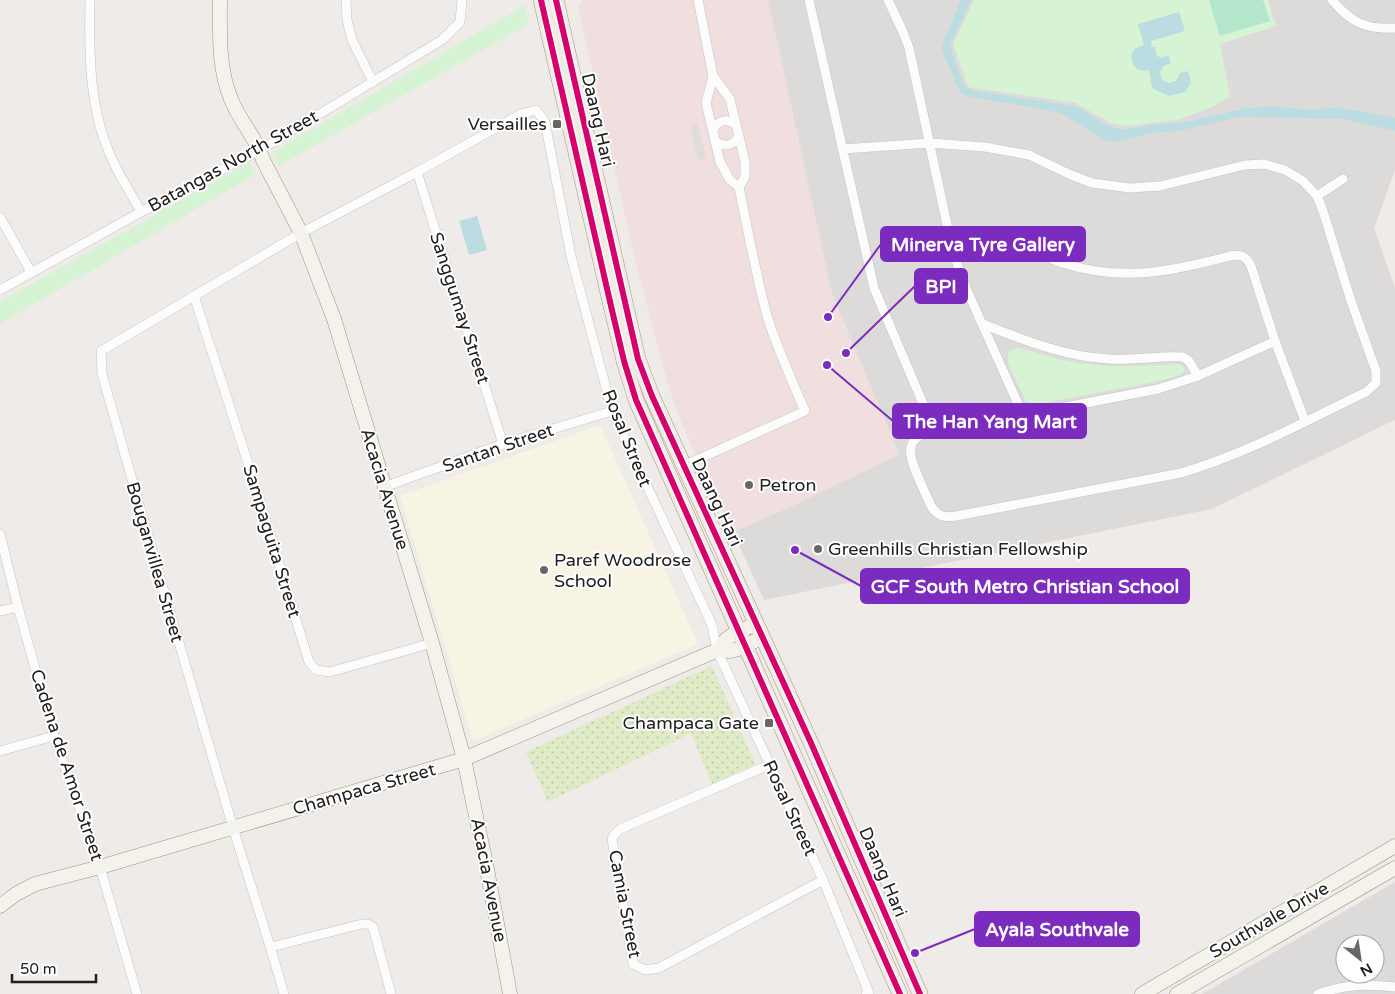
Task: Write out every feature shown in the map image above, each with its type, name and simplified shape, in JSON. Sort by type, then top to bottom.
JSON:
[{"type":"main road","name":"Daang Hari","points":[[541,0],[611,306],[634,392],[730,644],[900,994]]},
{"type":"main road","name":"Daang Hari","points":[[556,0],[638,358],[652,396],[811,743],[920,994]]},
{"type":"street","points":[[90,0],[93,89],[99,123],[107,148],[141,212]]},
{"type":"street","name":"Acacia Avenue","points":[[220,0],[220,52],[223,75],[231,100],[260,150],[263,160],[300,233],[334,319],[432,643],[464,759],[510,994]]},
{"type":"street","points":[[346,0],[352,40],[373,82]]},
{"type":"street","name":"Batangas North Street","points":[[0,290],[141,212],[260,150],[442,40],[460,22],[462,0]]},
{"type":"street","points":[[698,0],[713,76],[730,99],[745,162],[745,177],[739,187]]},
{"type":"street","points":[[810,0],[874,288],[935,432]]},
{"type":"street","points":[[888,0],[903,32],[908,48],[949,234],[961,276],[1023,415]]},
{"type":"street","points":[[1332,0],[1343,13],[1355,22],[1375,28],[1395,28]]},
{"type":"street","points":[[684,466],[805,411],[778,348],[768,318],[739,187],[730,180],[720,162],[706,103],[713,76]]},
{"type":"street","name":"Rosal Street","points":[[300,233],[417,172],[522,114],[536,110],[545,122],[570,256],[612,411],[712,625],[730,644],[771,764],[824,880],[869,993],[866,994]]},
{"type":"street","points":[[713,130],[723,120],[728,120],[736,125]]},
{"type":"street","points":[[716,141],[729,145],[739,135]]},
{"type":"street","points":[[842,149],[930,144],[985,147],[1029,155],[1069,174],[1092,182],[1130,188],[1160,186],[1245,165],[1264,164],[1284,170],[1303,181],[1316,196],[1323,211],[1351,301],[1376,371],[1376,382],[1366,392],[1209,465],[1181,473],[948,518],[941,516],[931,506],[911,459],[910,448],[914,440],[921,435],[1158,389],[1198,376],[1275,341]]},
{"type":"street","name":"Sanggumay Street","points":[[417,172],[503,444]]},
{"type":"street","points":[[1316,196],[1343,179]]},
{"type":"street","points":[[0,217],[31,272]]},
{"type":"street","name":"Bouganvillea Street","points":[[284,994],[151,550],[102,374],[101,351],[300,233]]},
{"type":"street","points":[[949,234],[977,234],[1004,239],[1035,253],[1067,264],[1098,271],[1162,272],[1238,254],[1244,256],[1251,266],[1275,341],[1305,421]]},
{"type":"street","name":"Sampaguita Street","points":[[194,296],[256,488],[309,662],[316,670],[330,672],[432,643]]},
{"type":"street","points":[[983,324],[1018,338],[1090,357],[1131,360],[1183,357],[1189,361],[1198,376]]},
{"type":"street","name":"Santan Street","points":[[384,487],[503,444],[612,411]]},
{"type":"street","name":"Cadena de Amor Street","points":[[0,534],[54,736],[100,868],[137,994]]},
{"type":"street","points":[[0,611],[18,607]]},
{"type":"street","name":"Champaca Street","points":[[0,906],[16,894],[35,884],[100,868],[464,759],[759,631]]},
{"type":"street","points":[[0,751],[54,736]]},
{"type":"street","name":"Camia Street","points":[[771,764],[620,829],[614,835],[612,840],[633,964],[645,970],[659,968],[824,880]]},
{"type":"street","name":"Southvale Drive","points":[[1142,994],[1395,846]]},
{"type":"street","name":"Southvale Drive","points":[[1177,994],[1395,868]]},
{"type":"street","points":[[271,947],[368,924],[373,927],[392,994]]},
{"type":"street","points":[[1318,994],[1349,985],[1395,986]]},
{"type":"shaded area","points":[[582,0],[768,0],[832,294],[899,454],[794,505],[733,532],[686,434],[672,397],[659,352],[634,255],[578,7]]},
{"type":"shaded area","points":[[768,0],[1395,0],[1395,170],[1374,228],[1395,288],[1395,420],[1212,509],[764,600],[733,532],[794,505],[899,454],[832,294]]},
{"type":"shaded area","points":[[697,123],[706,158],[698,160],[690,125]]},
{"type":"shaded area","name":"Paref Woodrose School","points":[[600,425],[698,644],[473,741],[400,496]]},
{"type":"shaded area","points":[[1395,882],[1395,994],[1202,994]]},
{"type":"green space","points":[[974,0],[1268,0],[1276,26],[1220,44],[1230,97],[1210,108],[1177,120],[1126,126],[1110,123],[1076,103],[968,87],[953,44]]},
{"type":"green space","points":[[1209,0],[1263,0],[1270,21],[1220,36]]},
{"type":"green space","points":[[525,5],[529,24],[279,166],[273,152]]},
{"type":"green space","points":[[249,162],[256,174],[0,324],[0,302]]},
{"type":"green space","points":[[1017,348],[1077,363],[1120,366],[1178,364],[1182,365],[1185,370],[1181,375],[1154,382],[1033,405],[1026,401],[1008,364],[1008,353]]},
{"type":"green space","points":[[712,666],[755,764],[712,784],[691,733],[548,802],[526,752]]},
{"type":"water","points":[[961,0],[971,0],[951,43],[951,50],[964,85],[974,91],[1069,105],[1081,109],[1106,125],[1121,130],[1156,124],[1176,124],[1247,108],[1270,106],[1312,110],[1337,107],[1395,118],[1395,131],[1343,119],[1241,117],[1178,131],[1152,133],[1114,142],[1107,141],[1061,113],[961,94],[942,51],[942,45]]},
{"type":"water","points":[[1179,12],[1185,31],[1151,41],[1157,56],[1162,58],[1168,55],[1171,63],[1164,66],[1160,72],[1162,80],[1169,83],[1176,81],[1180,73],[1188,71],[1191,83],[1185,92],[1169,96],[1152,88],[1149,70],[1140,70],[1134,66],[1132,54],[1134,49],[1144,45],[1138,24]]},
{"type":"water","points":[[477,216],[487,250],[469,255],[459,221]]},
{"type":"cycle path","points":[[541,0],[624,361],[636,400],[900,994]]},
{"type":"cycle path","points":[[556,0],[638,359],[652,396],[811,743],[920,994]]},
{"type":"place","name":"Versailles","points":[[557,124]]},
{"type":"place","name":"Minerva Tyre Gallery","points":[[828,317]]},
{"type":"place","name":"BPI","points":[[846,353]]},
{"type":"place","name":"The Han Yang Mart","points":[[827,365]]},
{"type":"place","name":"Petron","points":[[749,485]]},
{"type":"place","name":"Greenhills Christian Fellowship","points":[[818,549]]},
{"type":"place","name":"GCF South Metro Christian School","points":[[795,550]]},
{"type":"place","name":"Paref Woodrose School","points":[[544,570]]},
{"type":"place","name":"Champaca Gate","points":[[769,723]]},
{"type":"place","name":"Ayala Southvale","points":[[915,953]]}]
